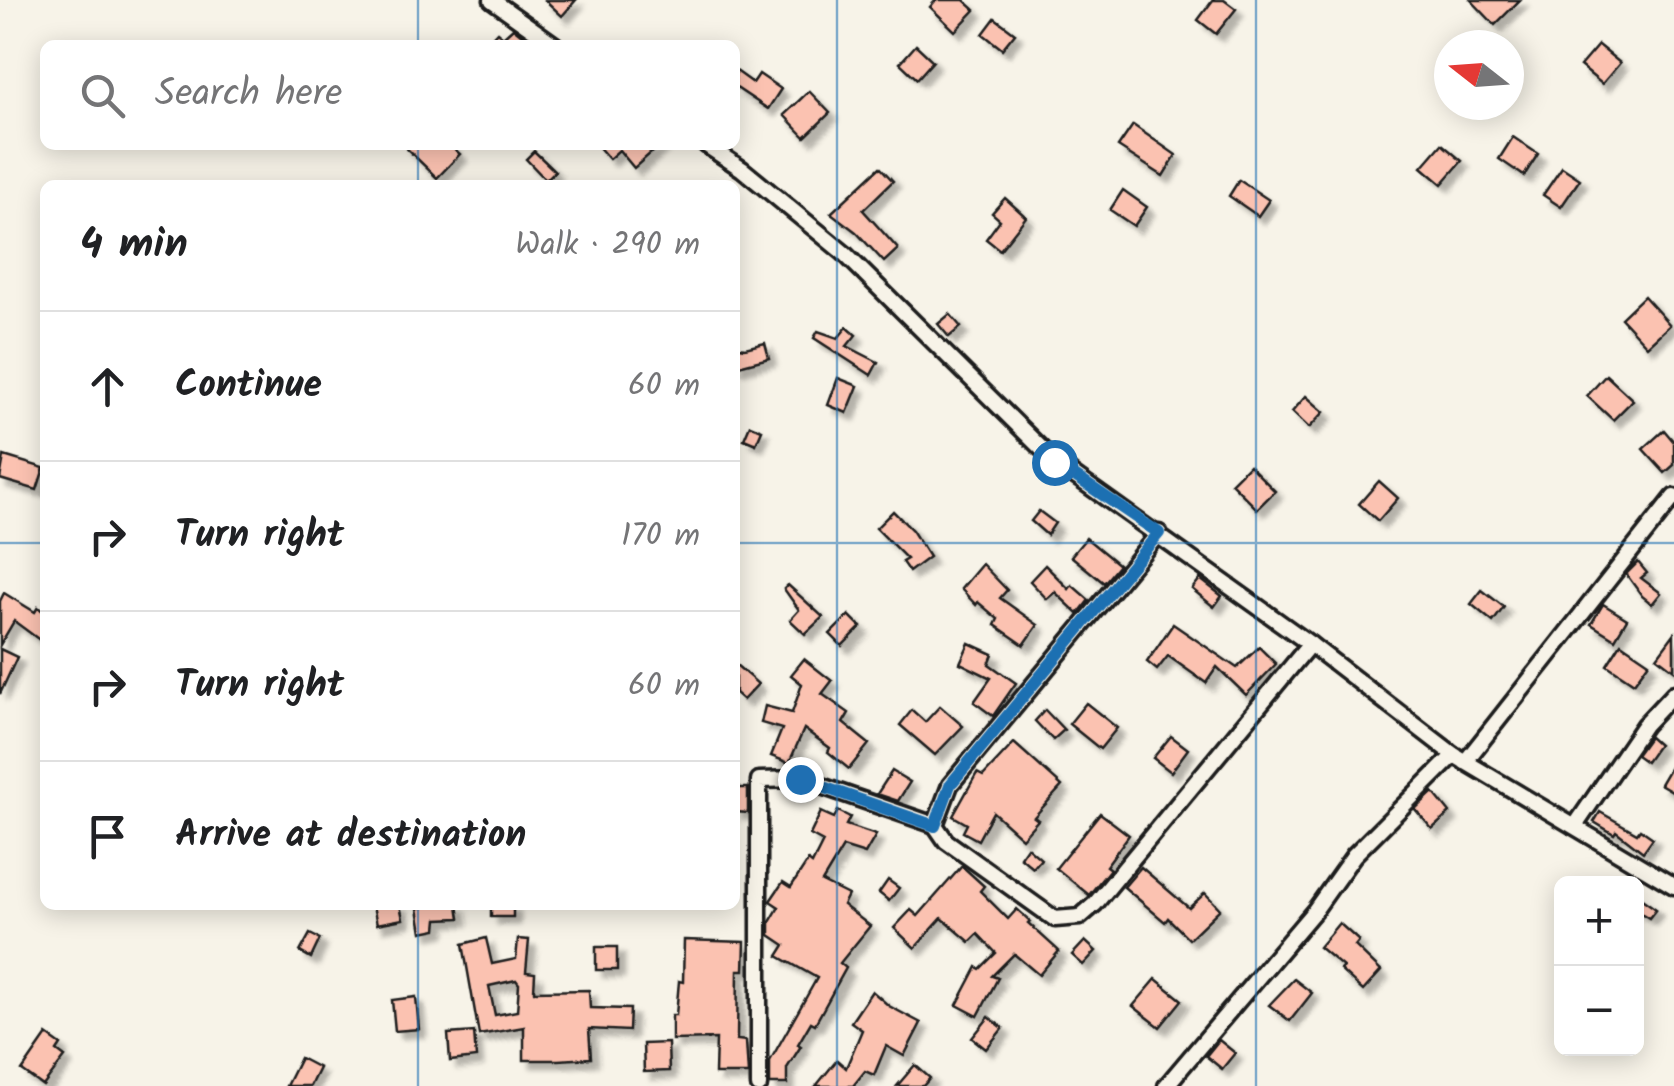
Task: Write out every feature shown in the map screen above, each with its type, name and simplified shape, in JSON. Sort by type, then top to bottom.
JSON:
[{"type":"street","points":[[492,0],[548,40]]},
{"type":"street","points":[[714,150],[742,168],[844,254],[1054,462],[1159,533],[1459,758],[1674,886]]},
{"type":"street","points":[[1166,1086],[1315,910],[1354,855],[1459,758],[1674,497]]},
{"type":"street","points":[[935,826],[950,785],[1159,533]]},
{"type":"street","points":[[759,1086],[759,780],[800,779],[935,826],[946,841],[1055,919],[1080,918],[1310,644]]},
{"type":"street","points":[[1574,826],[1644,725],[1674,692]]},
{"type":"building","points":[[545,0],[576,0],[562,16]]},
{"type":"building","points":[[936,0],[964,0],[975,10],[955,31],[930,7]]},
{"type":"building","points":[[1213,0],[1224,0],[1236,9],[1216,34],[1198,20]]},
{"type":"building","points":[[1471,0],[1520,0],[1495,25]]},
{"type":"building","points":[[995,18],[1015,33],[1002,49],[983,34]]},
{"type":"building","points":[[513,28],[529,40],[490,40],[497,32],[503,37]]},
{"type":"building","points":[[916,45],[933,61],[917,79],[900,63]]},
{"type":"building","points":[[1598,45],[1620,63],[1602,84],[1580,66]]},
{"type":"building","points":[[740,74],[753,83],[759,74],[781,89],[768,109],[740,90]]},
{"type":"building","points":[[809,91],[830,113],[805,137],[784,115]]},
{"type":"building","points":[[1133,125],[1176,155],[1163,176],[1118,147]]},
{"type":"building","points":[[1513,137],[1538,154],[1524,176],[1499,159]]},
{"type":"building","points":[[1442,144],[1462,161],[1442,184],[1422,167]]},
{"type":"building","points":[[408,150],[456,150],[460,154],[437,178]]},
{"type":"building","points":[[601,150],[619,150],[609,159]]},
{"type":"building","points":[[619,150],[654,150],[634,168]]},
{"type":"building","points":[[534,151],[555,171],[546,180],[526,159]]},
{"type":"building","points":[[880,167],[893,181],[863,210],[898,249],[884,262],[856,232],[831,213]]},
{"type":"building","points":[[1562,167],[1580,179],[1561,207],[1543,195]]},
{"type":"building","points":[[1239,180],[1269,200],[1258,216],[1229,196]]},
{"type":"building","points":[[1123,190],[1147,207],[1134,226],[1110,210]]},
{"type":"building","points":[[1005,198],[1026,217],[1000,250],[986,239],[1000,220],[992,213]]},
{"type":"building","points":[[1644,296],[1670,325],[1647,346],[1621,318]]},
{"type":"building","points":[[950,314],[961,327],[949,337],[938,324]]},
{"type":"building","points":[[847,327],[856,335],[847,346],[878,362],[871,375],[814,338],[818,331],[838,338]]},
{"type":"building","points":[[765,343],[769,358],[740,366],[740,347]]},
{"type":"building","points":[[1606,375],[1633,400],[1613,420],[1587,396]]},
{"type":"building","points":[[838,378],[858,386],[847,413],[828,405]]},
{"type":"building","points":[[1306,396],[1324,412],[1309,428],[1292,412]]},
{"type":"building","points":[[750,425],[762,430],[756,444],[744,439]]},
{"type":"building","points":[[1664,430],[1674,442],[1674,465],[1665,473],[1643,449]]},
{"type":"building","points":[[4,456],[40,467],[37,490],[0,479]]},
{"type":"building","points":[[1249,465],[1275,491],[1257,509],[1231,483]]},
{"type":"building","points":[[1379,481],[1398,498],[1378,521],[1359,504]]},
{"type":"building","points":[[893,511],[912,530],[929,557],[909,572],[902,562],[907,559],[876,528]]},
{"type":"building","points":[[1039,511],[1055,523],[1047,535],[1031,521]]},
{"type":"building","points":[[1086,538],[1119,565],[1104,583],[1071,556]]},
{"type":"building","points":[[1638,562],[1647,573],[1641,578],[1661,593],[1652,604],[1626,574]]},
{"type":"building","points":[[982,564],[1007,590],[1000,598],[1038,625],[1024,645],[995,625],[998,619],[961,589]]},
{"type":"building","points":[[1045,565],[1069,589],[1072,585],[1089,600],[1078,614],[1055,592],[1047,599],[1030,581]]},
{"type":"building","points":[[1200,579],[1222,596],[1214,607],[1192,589]]},
{"type":"building","points":[[788,585],[823,617],[805,634],[790,620],[799,610],[784,589]]},
{"type":"building","points":[[1482,590],[1504,607],[1493,622],[1471,604]]},
{"type":"building","points":[[4,593],[35,612],[40,609],[40,640],[14,621],[0,645],[0,601]]},
{"type":"building","points":[[1603,604],[1627,619],[1615,639],[1591,624]]},
{"type":"building","points":[[849,615],[861,627],[842,646],[830,634]]},
{"type":"building","points":[[1173,624],[1237,668],[1259,647],[1276,664],[1246,695],[1217,667],[1206,683],[1168,656],[1157,670],[1147,662]]},
{"type":"building","points":[[1674,634],[1674,670],[1657,657]]},
{"type":"building","points":[[969,643],[993,654],[989,664],[1016,683],[993,716],[974,702],[991,678],[960,663]]},
{"type":"building","points":[[1621,643],[1649,662],[1634,683],[1607,665]]},
{"type":"building","points":[[0,649],[17,657],[0,694]]},
{"type":"building","points":[[804,659],[832,681],[822,694],[849,713],[843,723],[869,744],[849,769],[828,752],[830,748],[804,729],[789,763],[771,756],[782,729],[761,723],[765,706],[792,713],[802,684],[791,675]]},
{"type":"building","points":[[740,668],[758,684],[743,700],[740,697]]},
{"type":"building","points":[[1086,703],[1117,728],[1100,749],[1069,724]]},
{"type":"building","points":[[940,706],[963,726],[935,755],[900,725],[912,710],[925,722]]},
{"type":"building","points":[[1045,710],[1064,730],[1053,740],[1035,721]]},
{"type":"building","points":[[1171,736],[1188,749],[1171,772],[1153,758]]},
{"type":"building","points":[[1649,737],[1658,745],[1646,762],[1636,755]]},
{"type":"building","points":[[1014,743],[1062,786],[1034,817],[1038,820],[1022,838],[993,812],[978,840],[963,832],[967,824],[953,816],[977,773],[983,776]]},
{"type":"building","points":[[1674,760],[1674,792],[1660,784]]},
{"type":"building","points":[[892,771],[910,782],[898,801],[877,794]]},
{"type":"building","points":[[740,788],[748,788],[748,813],[740,812]]},
{"type":"building","points":[[1433,792],[1450,813],[1432,829],[1415,809]]},
{"type":"building","points":[[838,811],[850,817],[846,825],[876,835],[865,854],[843,847],[822,882],[848,895],[843,905],[870,926],[840,963],[846,968],[815,1024],[811,1022],[798,1044],[801,1046],[787,1068],[787,1084],[770,1084],[770,1061],[817,978],[778,956],[785,945],[770,935],[770,922],[779,907],[770,901],[783,882],[791,887],[808,861],[812,864],[823,842],[810,835],[821,812],[834,818]]},
{"type":"building","points":[[1600,812],[1653,838],[1643,852],[1616,831],[1614,834],[1594,822]]},
{"type":"building","points":[[1100,813],[1129,835],[1106,866],[1110,869],[1089,895],[1056,868]]},
{"type":"building","points":[[1027,847],[1041,859],[1033,868],[1020,857]]},
{"type":"building","points":[[962,866],[984,886],[980,891],[1008,919],[1017,909],[1059,951],[1039,975],[1014,954],[992,976],[998,978],[978,1016],[957,1005],[977,967],[980,969],[996,953],[978,934],[970,942],[942,918],[915,948],[894,928],[911,910],[918,916]]},
{"type":"building","points":[[1141,867],[1189,908],[1205,893],[1220,909],[1189,939],[1168,918],[1165,922],[1124,887]]},
{"type":"building","points":[[888,880],[899,888],[889,901],[879,893]]},
{"type":"building","points":[[1644,901],[1656,909],[1649,918],[1644,915]]},
{"type":"building","points":[[374,910],[401,910],[403,919],[377,924]]},
{"type":"building","points":[[418,910],[459,910],[460,918],[438,919],[437,929],[422,932]]},
{"type":"building","points":[[491,910],[513,910],[513,917],[491,917]]},
{"type":"building","points":[[1339,923],[1359,941],[1355,946],[1381,971],[1363,991],[1319,947]]},
{"type":"building","points":[[310,934],[320,939],[311,958],[300,952]]},
{"type":"building","points":[[486,938],[492,964],[516,959],[518,939],[529,940],[526,972],[535,973],[534,991],[589,990],[590,1008],[630,1009],[629,1031],[589,1029],[591,1058],[524,1060],[524,1027],[479,1035],[463,944]],"holes":[[[516,980],[517,1011],[495,1015],[489,986]]]},
{"type":"building","points":[[684,940],[745,942],[744,970],[738,970],[737,1040],[746,1041],[748,1074],[715,1074],[716,1039],[672,1040],[672,1015],[676,1015],[679,981],[683,982]]},
{"type":"building","points":[[1085,941],[1096,951],[1083,965],[1072,955]]},
{"type":"building","points":[[596,947],[617,947],[617,970],[596,970]]},
{"type":"building","points":[[1156,979],[1182,1000],[1160,1027],[1133,1006]]},
{"type":"building","points":[[1294,979],[1312,993],[1290,1021],[1269,1005]]},
{"type":"building","points":[[872,991],[889,1006],[921,1023],[904,1056],[886,1046],[874,1075],[865,1071],[853,1086],[816,1086],[837,1060],[846,1068],[862,1030],[851,1022]]},
{"type":"building","points":[[416,997],[419,1029],[395,1031],[392,1000]]},
{"type":"building","points":[[989,1017],[1003,1028],[986,1049],[972,1038]]},
{"type":"building","points":[[474,1032],[476,1058],[450,1061],[448,1034]]},
{"type":"building","points":[[47,1035],[61,1045],[57,1051],[65,1057],[43,1086],[22,1071]]},
{"type":"building","points":[[1219,1040],[1235,1053],[1222,1069],[1206,1056]]},
{"type":"building","points":[[668,1043],[669,1071],[644,1072],[643,1044]]},
{"type":"building","points":[[300,1058],[319,1068],[310,1086],[286,1086]]},
{"type":"building","points":[[915,1065],[930,1078],[923,1086],[897,1086]]},
{"type":"route","points":[[800,779],[935,826],[950,785],[1159,533],[1054,462]]}]
